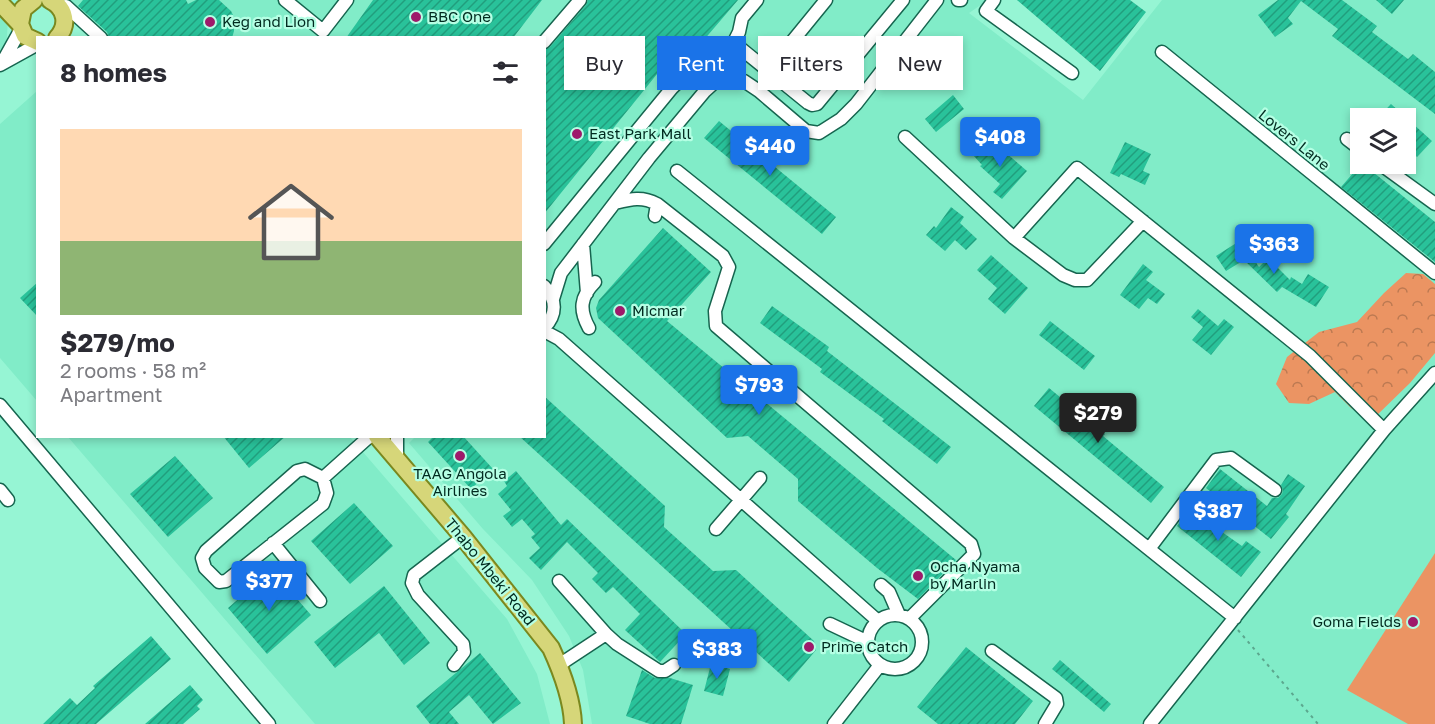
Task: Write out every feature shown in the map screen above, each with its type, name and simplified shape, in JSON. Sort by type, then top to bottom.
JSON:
[{"type":"main road","points":[[21,26],[23,9],[34,0]]},
{"type":"main road","points":[[0,3],[21,26],[25,36],[36,42]]},
{"type":"main road","name":"Thabo Mbeki Road","points":[[382,438],[397,461],[464,537],[551,648],[559,665],[572,708],[573,724]]},
{"type":"street","points":[[285,0],[322,31],[347,0]]},
{"type":"street","points":[[546,40],[580,0]]},
{"type":"street","points":[[737,36],[742,18],[758,0]]},
{"type":"street","points":[[797,36],[826,0]]},
{"type":"street","points":[[864,47],[903,0]]},
{"type":"street","points":[[546,283],[561,273],[705,91],[716,81],[729,79],[744,81],[806,131],[819,133],[841,119],[856,104],[938,0]]},
{"type":"street","points":[[992,1],[986,11],[1072,73]]},
{"type":"street","points":[[62,18],[97,36]]},
{"type":"street","points":[[1,64],[21,26]]},
{"type":"street","points":[[1,64],[36,44]]},
{"type":"street","name":"Lovers Lane","points":[[1162,52],[1435,273]]},
{"type":"street","points":[[746,53],[758,63]]},
{"type":"street","points":[[546,242],[670,90]]},
{"type":"street","points":[[792,90],[812,105],[817,104],[829,90]]},
{"type":"street","points":[[905,137],[1014,238],[1063,275],[1075,280],[1087,280],[1143,221]]},
{"type":"street","points":[[1014,238],[1077,168],[1310,356],[1384,430]]},
{"type":"street","points":[[677,171],[1149,549],[1233,620]]},
{"type":"street","points":[[1394,174],[1435,204]]},
{"type":"street","points":[[615,203],[645,198],[656,210],[723,256],[729,267],[715,311],[716,326],[971,544],[974,555],[904,617]]},
{"type":"street","points":[[583,244],[587,293]]},
{"type":"street","points":[[553,299],[561,273]]},
{"type":"street","points":[[589,328],[582,316],[582,303],[595,282]]},
{"type":"street","points":[[546,287],[555,305],[553,317],[559,339]]},
{"type":"street","points":[[546,326],[553,317]]},
{"type":"street","points":[[546,330],[559,339],[878,621]]},
{"type":"street","points":[[1150,724],[1384,430],[1435,373]]},
{"type":"street","points":[[0,405],[5,420],[269,724]]},
{"type":"street","points":[[323,478],[382,438]]},
{"type":"street","points":[[1149,549],[1216,460],[1231,458],[1275,490]]},
{"type":"street","points":[[304,469],[323,478],[327,493],[323,504],[226,581],[219,582],[205,568],[202,558],[206,551],[297,471],[304,469]]},
{"type":"street","points":[[716,529],[760,478]]},
{"type":"street","points":[[454,665],[464,652],[464,645],[418,595],[412,583],[414,575],[464,537]]},
{"type":"street","points":[[273,543],[320,601]]},
{"type":"street","points":[[559,581],[617,645],[659,671],[665,671],[675,664]]},
{"type":"street","points":[[881,585],[889,592],[904,617]]},
{"type":"street","points":[[891,615],[904,617],[915,623],[921,635],[922,647],[916,660],[905,667],[892,669],[880,664],[870,654],[868,642],[871,630],[878,621],[891,615]]},
{"type":"street","points":[[830,624],[868,642]]},
{"type":"street","points":[[559,665],[606,634]]},
{"type":"street","points":[[992,651],[1056,698],[1057,704],[1045,724]]},
{"type":"street","points":[[834,724],[880,664]]},
{"type":"path","points":[[1233,620],[1318,724]]},
{"type":"shaded area","points":[[58,0],[988,0],[969,13],[1083,100],[1162,0],[1435,0],[1435,724],[592,724],[583,670],[569,636],[532,580],[483,529],[409,443],[414,438],[546,438],[546,36],[95,36]]},
{"type":"shaded area","points":[[0,11],[8,19],[6,51],[0,63]]},
{"type":"shaded area","points":[[36,92],[36,400],[0,358],[0,124]]},
{"type":"shaded area","points":[[69,438],[351,438],[507,619],[537,674],[550,724],[315,724]]},
{"type":"green space","points":[[1406,273],[1423,274],[1435,284],[1435,353],[1410,383],[1371,421],[1351,408],[1335,392],[1309,404],[1289,403],[1276,384],[1287,357],[1319,332],[1357,322]]},
{"type":"green space","name":"Goma Fields","points":[[1435,553],[1435,724],[1408,724],[1347,690]]},
{"type":"building","points":[[83,0],[186,0],[188,4],[196,0],[219,0],[234,17],[234,31],[233,36],[108,36],[107,32],[78,6]]},
{"type":"building","points":[[373,0],[542,0],[515,36],[347,36]]},
{"type":"building","name":"East Park Mall","points":[[588,0],[738,0],[707,36],[657,36],[657,74],[645,89],[645,36],[564,36],[564,90],[644,90],[546,212],[546,49]]},
{"type":"building","points":[[1017,0],[1130,0],[1146,12],[1100,71]]},
{"type":"building","points":[[1278,0],[1342,0],[1377,26],[1372,32],[1408,59],[1413,54],[1435,72],[1435,114],[1332,36],[1338,29],[1301,1],[1288,18],[1293,24],[1275,37],[1258,15]]},
{"type":"building","points":[[1376,0],[1404,0],[1392,14]]},
{"type":"building","points":[[953,95],[964,109],[936,132],[925,119]]},
{"type":"building","points":[[719,121],[836,217],[822,234],[704,138]]},
{"type":"building","points":[[1416,127],[1432,141],[1416,156]]},
{"type":"building","points":[[1125,142],[1151,154],[1143,171],[1150,174],[1145,185],[1121,174],[1119,177],[1110,173]]},
{"type":"building","points":[[985,143],[993,151],[998,146],[1027,171],[1002,199],[993,192],[1000,184],[980,166],[982,165],[973,155]]},
{"type":"building","points":[[1352,174],[1375,174],[1435,222],[1435,262],[1341,187]]},
{"type":"building","points":[[951,207],[964,217],[960,223],[977,239],[966,250],[955,240],[945,251],[926,235],[934,226],[936,228]]},
{"type":"building","points":[[663,228],[711,272],[667,321],[956,560],[918,599],[877,568],[798,501],[798,479],[748,436],[727,438],[598,318],[596,308],[599,300]]},
{"type":"building","points":[[1241,240],[1259,267],[1268,258],[1290,280],[1291,277],[1302,284],[1308,274],[1329,287],[1316,307],[1282,287],[1277,292],[1244,260],[1226,271],[1216,256]]},
{"type":"building","points":[[991,255],[1028,288],[1005,314],[988,299],[997,288],[977,270]]},
{"type":"building","points":[[1143,264],[1153,272],[1146,280],[1165,294],[1157,304],[1148,298],[1139,309],[1120,295]]},
{"type":"building","points":[[36,284],[36,315],[20,298]]},
{"type":"building","points":[[772,306],[829,347],[827,351],[951,447],[937,464],[882,421],[884,419],[820,372],[822,369],[760,323]]},
{"type":"building","points":[[1198,309],[1218,326],[1224,319],[1234,327],[1211,355],[1192,340],[1203,327],[1191,317]]},
{"type":"building","points":[[1050,321],[1095,356],[1084,370],[1039,335]]},
{"type":"building","points":[[1049,388],[1164,487],[1151,503],[1034,406]]},
{"type":"building","points":[[546,398],[665,506],[664,527],[713,571],[736,570],[814,641],[816,650],[789,682],[521,438],[546,438]]},
{"type":"building","points":[[225,438],[284,438],[249,468]]},
{"type":"building","name":"TAAG Angola Airlines","points":[[432,438],[465,438],[493,469],[471,489],[428,442]]},
{"type":"building","points":[[175,456],[213,498],[168,537],[130,494]]},
{"type":"building","points":[[1220,469],[1267,506],[1272,498],[1278,498],[1282,494],[1281,485],[1288,474],[1305,486],[1286,514],[1289,517],[1271,539],[1206,488]]},
{"type":"building","points":[[516,471],[561,525],[567,519],[686,634],[660,662],[625,630],[640,614],[613,587],[606,593],[592,579],[598,573],[567,542],[541,570],[529,558],[540,548],[531,537],[535,534],[522,519],[512,527],[503,516],[511,510],[498,494],[507,486],[504,481]]},
{"type":"building","points":[[354,503],[393,546],[350,584],[311,541]]},
{"type":"building","points":[[1194,503],[1206,512],[1202,518],[1242,546],[1246,541],[1261,552],[1241,577],[1177,526]]},
{"type":"building","points":[[272,570],[311,615],[267,654],[228,608]]},
{"type":"building","points":[[384,586],[430,643],[404,665],[379,633],[335,668],[314,642]]},
{"type":"building","points":[[151,636],[171,659],[96,724],[43,724],[70,698],[77,705],[95,688],[93,686]]},
{"type":"building","points":[[966,647],[1033,701],[1015,724],[938,724],[917,707]]},
{"type":"building","points":[[480,653],[521,703],[493,724],[469,695],[449,712],[459,724],[430,724],[416,706]]},
{"type":"building","points":[[1060,660],[1111,704],[1104,712],[1052,669]]},
{"type":"building","points":[[711,664],[730,669],[723,696],[704,691]]},
{"type":"building","points":[[642,670],[655,678],[670,678],[693,685],[681,724],[650,724],[626,716]]},
{"type":"building","points":[[190,685],[203,700],[197,706],[200,709],[183,724],[145,724]]},
{"type":"place","name":"BBC One","points":[[416,17]]},
{"type":"place","name":"Keg and Lion","points":[[210,22]]},
{"type":"place","name":"East Park Mall","points":[[577,134]]},
{"type":"place","name":"Micmar","points":[[620,311]]},
{"type":"place","name":"TAAG Angola Airlines","points":[[460,456]]},
{"type":"place","name":"Ocha Nyama by Marlin","points":[[918,576]]},
{"type":"place","name":"Goma Fields","points":[[1413,622]]},
{"type":"place","name":"Prime Catch","points":[[809,647]]}]
